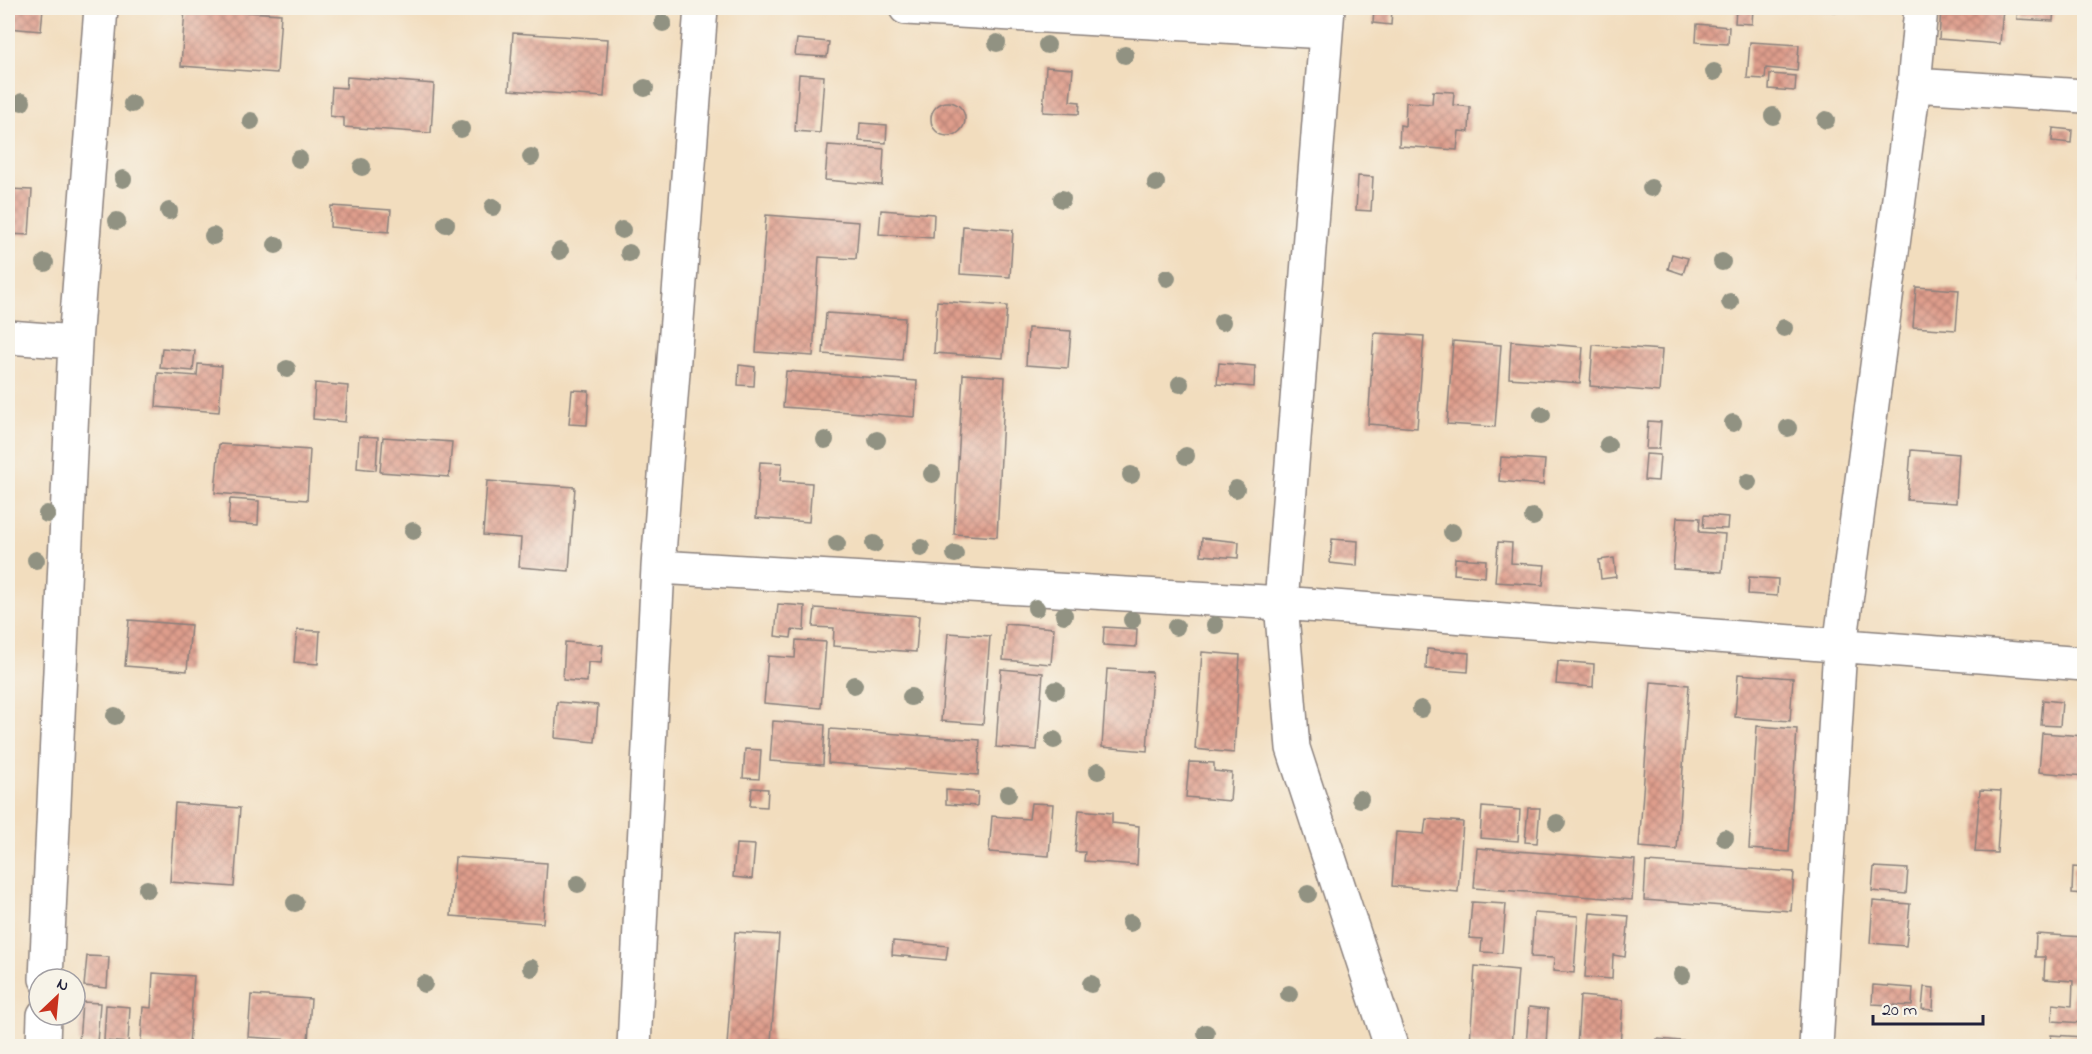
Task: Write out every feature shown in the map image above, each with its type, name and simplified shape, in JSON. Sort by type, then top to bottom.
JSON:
[{"type":"street","points":[[47,967],[75,342],[101,8]]},
{"type":"street","points":[[634,1047],[658,567],[701,8]]},
{"type":"street","points":[[906,8],[1327,20],[1281,603],[1293,748],[1390,1047]]},
{"type":"street","points":[[1816,1047],[1840,646],[1914,85],[1921,8]]},
{"type":"street","points":[[1914,85],[2085,96]]},
{"type":"street","points":[[8,337],[75,342]]},
{"type":"street","points":[[658,567],[1281,603],[2085,664]]},
{"type":"street","points":[[43,1047],[44,1027]]},
{"type":"building","points":[[8,8],[43,8],[41,31],[8,28]]},
{"type":"building","points":[[185,8],[281,14],[277,73],[181,66]]},
{"type":"building","points":[[1374,8],[1392,9],[1391,25],[1373,23]]},
{"type":"building","points":[[1736,8],[1753,8],[1752,24],[1735,23]]},
{"type":"building","points":[[1797,8],[1842,8],[1841,12]]},
{"type":"building","points":[[1941,8],[2003,8],[2000,44],[1939,39]]},
{"type":"building","points":[[2018,8],[2054,8],[2053,21],[2017,19]]},
{"type":"building","points":[[1697,24],[1729,27],[1728,44],[1696,42]]},
{"type":"building","points":[[513,33],[608,39],[604,97],[509,90]]},
{"type":"building","points":[[797,39],[829,42],[827,57],[795,55]]},
{"type":"building","points":[[1750,42],[1799,45],[1797,71],[1766,68],[1765,79],[1747,78]]},
{"type":"building","points":[[1046,67],[1073,69],[1070,101],[1080,102],[1079,114],[1043,112]]},
{"type":"building","points":[[799,74],[824,76],[820,133],[795,131]]},
{"type":"building","points":[[1770,74],[1796,76],[1795,91],[1769,89]]},
{"type":"building","points":[[347,77],[434,84],[431,133],[344,127],[344,118],[330,116],[332,87],[346,88]]},
{"type":"building","points":[[1433,91],[1454,92],[1453,105],[1470,107],[1469,132],[1459,131],[1457,150],[1399,146],[1400,125],[1405,126],[1406,102],[1432,104]]},
{"type":"building","points":[[948,102],[960,107],[965,119],[960,131],[948,136],[936,131],[931,119],[936,107]]},
{"type":"building","points":[[860,123],[887,125],[886,143],[859,141]]},
{"type":"building","points":[[2053,128],[2072,130],[2071,143],[2052,141]]},
{"type":"building","points":[[828,145],[884,149],[882,185],[825,180]]},
{"type":"building","points":[[1358,176],[1373,177],[1371,211],[1356,210]]},
{"type":"building","points":[[8,189],[32,190],[29,235],[8,234]]},
{"type":"building","points":[[331,206],[391,210],[389,232],[330,227]]},
{"type":"building","points":[[881,210],[934,214],[933,238],[879,234]]},
{"type":"building","points":[[766,215],[859,222],[856,259],[819,257],[813,356],[756,352]]},
{"type":"building","points":[[963,226],[1013,230],[1010,277],[960,274]]},
{"type":"building","points":[[2083,239],[2084,284],[2080,284]]},
{"type":"building","points":[[1672,254],[1688,258],[1683,274],[1668,269]]},
{"type":"building","points":[[1916,287],[1959,290],[1956,330],[1913,327]]},
{"type":"building","points":[[937,301],[1007,306],[1003,358],[934,353]]},
{"type":"building","points":[[826,313],[905,318],[902,360],[823,354]]},
{"type":"building","points":[[1028,328],[1071,331],[1068,368],[1026,365]]},
{"type":"building","points":[[1374,333],[1424,336],[1417,428],[1368,424]]},
{"type":"building","points":[[1453,341],[1501,345],[1495,427],[1447,424]]},
{"type":"building","points":[[1511,341],[1583,347],[1580,383],[1509,378]]},
{"type":"building","points":[[1593,345],[1662,350],[1659,392],[1590,386]]},
{"type":"building","points":[[162,348],[195,351],[193,371],[160,368]]},
{"type":"building","points":[[1219,363],[1255,366],[1254,387],[1217,384]]},
{"type":"building","points":[[198,364],[222,366],[219,412],[156,407],[158,373],[197,376]]},
{"type":"building","points":[[739,365],[755,367],[754,386],[738,385]]},
{"type":"building","points":[[786,371],[917,381],[915,417],[783,407]]},
{"type":"building","points":[[963,374],[1005,377],[997,537],[954,534]]},
{"type":"building","points":[[315,383],[348,386],[345,422],[313,419]]},
{"type":"building","points":[[572,390],[589,391],[587,425],[569,424]]},
{"type":"building","points":[[1648,421],[1661,422],[1659,449],[1646,449]]},
{"type":"building","points":[[359,436],[378,437],[376,470],[357,468]]},
{"type":"building","points":[[383,437],[452,442],[449,477],[380,472]]},
{"type":"building","points":[[219,444],[310,450],[307,500],[215,493]]},
{"type":"building","points":[[1911,450],[1959,454],[1956,503],[1907,500]]},
{"type":"building","points":[[1646,454],[1660,455],[1658,481],[1644,480]]},
{"type":"building","points":[[1501,457],[1545,460],[1543,485],[1499,481]]},
{"type":"building","points":[[760,462],[782,463],[780,481],[812,483],[809,522],[756,518]]},
{"type":"building","points":[[487,481],[575,487],[569,571],[519,567],[521,538],[483,535]]},
{"type":"building","points":[[230,499],[259,501],[258,525],[228,523]]},
{"type":"building","points":[[1704,515],[1728,517],[1727,529],[1703,528]]},
{"type":"building","points":[[1677,517],[1700,518],[1699,532],[1725,534],[1722,572],[1673,569]]},
{"type":"building","points":[[1202,538],[1239,542],[1238,558],[1201,555]]},
{"type":"building","points":[[1332,539],[1358,541],[1357,566],[1330,563]]},
{"type":"building","points":[[1498,542],[1512,543],[1511,563],[1545,565],[1543,585],[1495,582]]},
{"type":"building","points":[[1455,558],[1486,560],[1485,577],[1454,574]]},
{"type":"building","points":[[1614,558],[1616,577],[1601,579],[1599,560]]},
{"type":"building","points":[[1749,577],[1778,579],[1777,596],[1748,594]]},
{"type":"building","points":[[778,604],[805,606],[804,631],[792,630],[791,638],[775,636]]},
{"type":"building","points":[[815,608],[919,616],[916,652],[833,646],[834,628],[813,627]]},
{"type":"building","points":[[129,620],[191,625],[187,671],[125,666]]},
{"type":"building","points":[[1005,624],[1054,628],[1051,664],[1003,660]]},
{"type":"building","points":[[1104,627],[1137,629],[1136,647],[1103,645]]},
{"type":"building","points":[[297,630],[320,631],[318,664],[294,662]]},
{"type":"building","points":[[948,633],[990,636],[983,724],[941,721]]},
{"type":"building","points":[[796,640],[826,642],[821,708],[764,703],[768,656],[795,658]]},
{"type":"building","points":[[565,642],[603,645],[601,663],[588,662],[587,682],[563,680]]},
{"type":"building","points":[[1427,649],[1469,653],[1468,672],[1426,669]]},
{"type":"building","points":[[1202,652],[1240,655],[1234,753],[1195,749]]},
{"type":"building","points":[[1558,661],[1594,664],[1593,687],[1556,684]]},
{"type":"building","points":[[1001,669],[1043,673],[1037,750],[996,747]]},
{"type":"building","points":[[1107,669],[1152,672],[1147,751],[1102,747]]},
{"type":"building","points":[[1738,674],[1793,678],[1790,721],[1735,717]]},
{"type":"building","points":[[1651,682],[1689,685],[1677,850],[1639,847]]},
{"type":"building","points":[[2043,700],[2062,702],[2060,726],[2041,725]]},
{"type":"building","points":[[557,702],[598,705],[595,742],[555,738]]},
{"type":"building","points":[[773,721],[825,725],[823,765],[770,761]]},
{"type":"building","points":[[1757,726],[1797,729],[1789,852],[1749,849]]},
{"type":"building","points":[[830,729],[980,740],[978,775],[828,763]]},
{"type":"building","points":[[2042,733],[2084,736],[2084,776],[2039,772]]},
{"type":"building","points":[[745,749],[761,750],[759,779],[743,778]]},
{"type":"building","points":[[1189,762],[1214,763],[1214,771],[1232,773],[1230,801],[1186,797]]},
{"type":"building","points":[[752,788],[768,789],[767,807],[750,806]]},
{"type":"building","points":[[946,790],[978,792],[977,806],[946,804]]},
{"type":"building","points":[[1980,790],[2001,791],[1997,853],[1975,852]]},
{"type":"building","points":[[175,803],[240,808],[234,887],[170,882]]},
{"type":"building","points":[[1031,803],[1053,804],[1049,856],[989,852],[992,816],[1029,819]]},
{"type":"building","points":[[1482,807],[1520,810],[1518,841],[1480,838]]},
{"type":"building","points":[[1528,808],[1540,808],[1537,843],[1525,842]]},
{"type":"building","points":[[1079,810],[1112,813],[1112,823],[1139,826],[1137,865],[1084,861],[1085,852],[1075,852]]},
{"type":"building","points":[[1426,819],[1463,822],[1458,892],[1392,886],[1396,832],[1424,834]]},
{"type":"building","points":[[736,844],[755,845],[752,879],[733,877]]},
{"type":"building","points":[[1477,848],[1635,860],[1632,900],[1474,888]]},
{"type":"building","points":[[455,857],[547,863],[543,923],[451,916]]},
{"type":"building","points":[[1646,862],[1794,872],[1791,911],[1644,900]]},
{"type":"building","points":[[1874,867],[1908,869],[1906,894],[1872,891]]},
{"type":"building","points":[[2073,867],[2084,868],[2084,894],[2072,893]]},
{"type":"building","points":[[1873,901],[1910,904],[1906,946],[1870,943]]},
{"type":"building","points":[[1472,902],[1506,904],[1502,953],[1481,952],[1482,939],[1469,938]]},
{"type":"building","points":[[1534,913],[1578,916],[1574,973],[1553,971],[1554,958],[1531,957]]},
{"type":"building","points":[[1590,913],[1629,916],[1625,957],[1613,955],[1612,979],[1585,977]]},
{"type":"building","points":[[735,932],[779,935],[771,1042],[785,1043],[785,1046],[727,1046]]},
{"type":"building","points":[[2036,934],[2084,937],[2084,1023],[2052,1021],[2053,1004],[2072,1006],[2073,981],[2044,979],[2045,957],[2035,957]]},
{"type":"building","points":[[893,941],[948,946],[946,960],[892,955]]},
{"type":"building","points":[[87,956],[109,957],[107,988],[87,986]]},
{"type":"building","points":[[1475,966],[1518,970],[1512,1046],[1470,1043]]},
{"type":"building","points":[[153,973],[194,976],[189,1045],[141,1042],[143,1007],[151,1008]]},
{"type":"building","points":[[1873,985],[1913,988],[1912,1006],[1872,1004]]},
{"type":"building","points":[[1924,987],[1934,988],[1933,1010],[1922,1009]]},
{"type":"building","points":[[251,995],[311,999],[308,1041],[248,1037]]},
{"type":"building","points":[[1580,996],[1623,1000],[1620,1046],[1577,1046]]},
{"type":"building","points":[[87,1002],[100,1003],[97,1043],[79,1042],[80,1027],[87,1027]]},
{"type":"building","points":[[106,1005],[130,1007],[128,1043],[104,1041]]},
{"type":"building","points":[[1529,1007],[1548,1009],[1546,1046],[1526,1046]]},
{"type":"building","points":[[2051,1035],[2084,1037],[2084,1046],[2050,1046]]},
{"type":"building","points":[[1657,1039],[1729,1045],[1729,1046],[1656,1046]]}]
